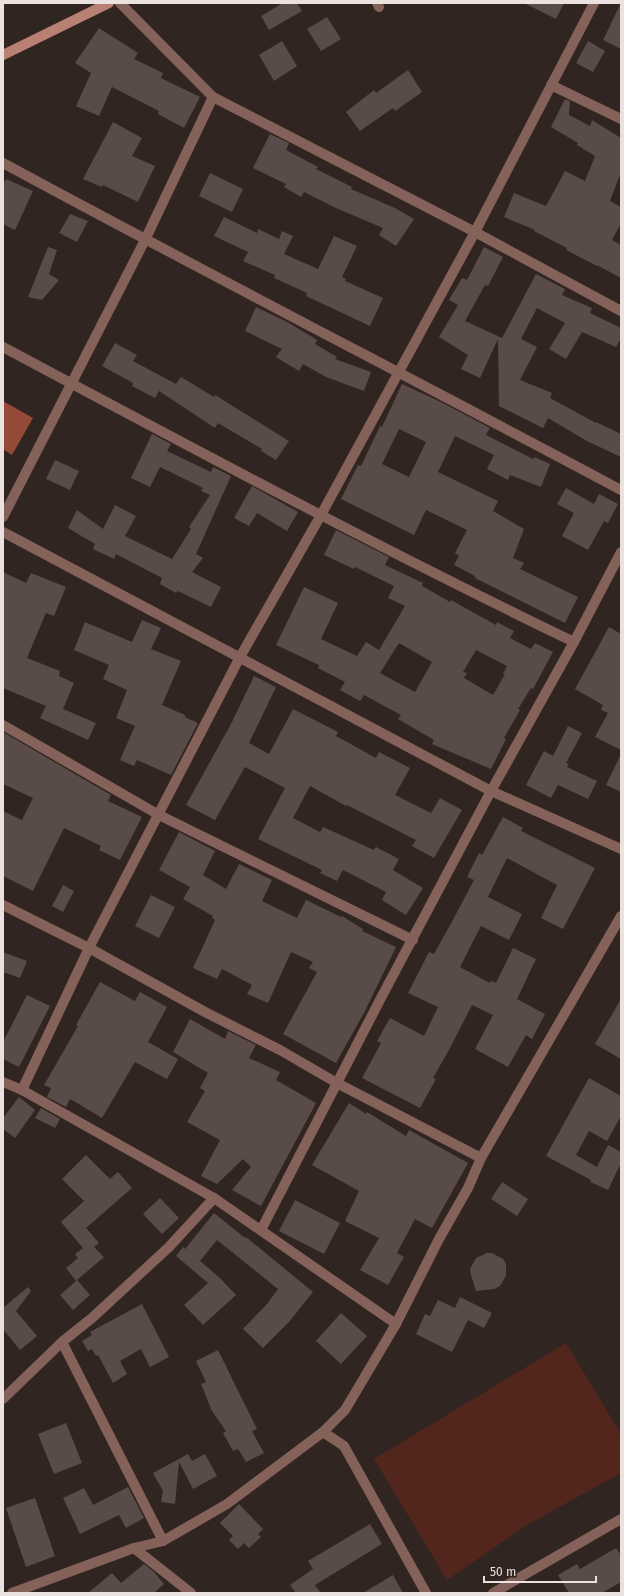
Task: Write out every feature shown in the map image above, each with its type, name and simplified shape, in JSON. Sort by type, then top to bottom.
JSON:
[{"type":"street","points":[[3,55],[109,3]]},
{"type":"street","points":[[120,3],[213,97],[475,232],[621,311]]},
{"type":"street","points":[[22,1090],[89,948],[240,657],[321,515],[475,232],[594,3]]},
{"type":"street","points":[[551,85],[621,119]]},
{"type":"street","points":[[3,517],[145,240],[213,97]]},
{"type":"street","points":[[3,163],[145,240],[399,371],[621,490]]},
{"type":"street","points":[[3,347],[458,586],[574,642]]},
{"type":"street","points":[[3,532],[491,790],[621,849]]},
{"type":"street","points":[[260,1230],[491,790],[574,642],[621,552]]},
{"type":"street","points":[[3,725],[159,815],[413,940]]},
{"type":"street","points":[[3,905],[89,948],[205,1012],[280,1050],[337,1083],[481,1158]]},
{"type":"street","points":[[12,1593],[134,1548],[163,1541],[227,1504],[323,1432],[345,1410],[396,1324],[439,1239],[468,1188],[481,1158],[621,916]]},
{"type":"street","points":[[3,1082],[22,1090],[214,1198],[396,1324]]},
{"type":"street","points":[[3,1399],[62,1342],[92,1318],[169,1247],[214,1198]]},
{"type":"street","points":[[62,1342],[163,1541]]},
{"type":"street","points":[[323,1432],[344,1446],[426,1593]]},
{"type":"street","points":[[493,1593],[621,1519]]},
{"type":"street","points":[[134,1548],[191,1593]]},
{"type":"shaded area","points":[[3,401],[33,418],[12,455],[3,449]]},
{"type":"shaded area","points":[[566,1343],[621,1434],[621,1473],[527,1525],[447,1580],[374,1459]]},
{"type":"building","points":[[283,3],[297,3],[302,11],[269,30],[261,16]]},
{"type":"building","points":[[524,3],[564,3],[556,19]]},
{"type":"building","points":[[621,3],[621,49],[603,40]]},
{"type":"building","points":[[327,17],[341,39],[321,51],[307,29]]},
{"type":"building","points":[[99,28],[138,53],[134,59],[163,73],[161,78],[200,97],[184,128],[158,114],[159,111],[112,87],[99,116],[76,106],[91,73],[75,63]]},
{"type":"building","points":[[282,41],[297,66],[274,81],[259,55]]},
{"type":"building","points":[[588,41],[605,51],[593,72],[576,63]]},
{"type":"building","points":[[408,70],[422,92],[395,111],[393,108],[360,131],[346,112],[374,90],[376,93]]},
{"type":"building","points":[[565,99],[570,101],[569,115],[590,126],[592,120],[621,138],[621,172],[610,201],[621,207],[621,223],[612,240],[621,245],[621,278],[566,250],[567,248],[534,231],[535,230],[504,217],[514,193],[546,206],[565,171],[585,181],[595,156],[577,145],[578,143],[551,127]]},
{"type":"building","points":[[113,122],[142,138],[132,156],[155,166],[138,202],[103,185],[102,187],[83,179]]},
{"type":"building","points":[[270,134],[289,143],[286,150],[318,167],[316,169],[352,187],[351,189],[395,208],[414,219],[396,246],[379,235],[383,228],[336,208],[304,192],[301,197],[284,187],[286,184],[253,168]]},
{"type":"building","points":[[210,173],[243,189],[232,212],[199,196]]},
{"type":"building","points":[[6,179],[33,191],[15,230],[3,224],[3,185]]},
{"type":"building","points":[[70,214],[88,221],[77,242],[59,233]]},
{"type":"building","points":[[224,217],[257,233],[258,229],[279,239],[282,231],[293,236],[284,254],[318,269],[334,236],[357,246],[342,277],[346,279],[345,281],[383,298],[370,326],[306,296],[307,293],[274,278],[275,275],[243,261],[248,252],[214,236]]},
{"type":"building","points":[[48,247],[57,250],[49,274],[59,280],[42,300],[28,297]]},
{"type":"building","points":[[484,247],[503,257],[488,286],[485,285],[465,321],[502,338],[536,274],[565,289],[562,295],[592,308],[590,313],[621,328],[621,338],[616,347],[582,332],[566,359],[549,349],[565,323],[537,308],[521,339],[537,347],[520,380],[552,393],[550,398],[596,423],[621,434],[621,457],[587,441],[548,418],[543,428],[499,406],[498,339],[480,378],[461,369],[468,355],[439,337],[458,305],[449,300],[462,278],[467,280]]},
{"type":"building","points":[[256,307],[289,323],[317,340],[315,344],[337,357],[335,359],[371,372],[364,391],[326,377],[303,364],[299,371],[276,357],[282,349],[245,331]]},
{"type":"building","points":[[115,343],[137,355],[133,361],[176,384],[181,377],[214,397],[215,395],[289,441],[276,460],[261,451],[262,449],[218,423],[215,428],[159,391],[155,398],[132,386],[133,383],[102,366]]},
{"type":"building","points":[[402,384],[443,403],[490,428],[486,435],[533,459],[534,457],[550,464],[541,487],[510,475],[508,480],[487,469],[494,455],[455,436],[438,472],[498,501],[493,511],[524,529],[513,558],[524,563],[520,569],[578,597],[565,623],[475,578],[475,576],[454,565],[459,556],[455,553],[467,530],[426,510],[414,535],[341,499],[358,465],[361,466],[380,426],[382,427]],"holes":[[[399,429],[426,442],[409,477],[382,464]]]},
{"type":"building","points":[[152,434],[171,444],[167,451],[211,472],[213,467],[231,476],[196,554],[203,558],[192,572],[221,587],[211,607],[178,591],[176,593],[160,584],[162,578],[116,554],[114,559],[93,549],[95,544],[68,528],[77,510],[103,529],[115,505],[136,516],[125,536],[172,559],[191,529],[189,527],[210,495],[201,491],[203,488],[160,467],[150,487],[131,478]]},
{"type":"building","points":[[55,460],[79,471],[70,490],[46,479]]},
{"type":"building","points":[[252,486],[298,512],[287,531],[257,513],[249,526],[234,518]]},
{"type":"building","points":[[566,488],[594,504],[599,494],[618,504],[608,523],[604,521],[588,550],[562,536],[574,513],[557,504]]},
{"type":"building","points":[[336,530],[389,557],[385,565],[423,583],[422,586],[450,602],[451,600],[496,625],[497,622],[514,631],[510,638],[531,649],[535,643],[553,652],[533,689],[531,688],[518,709],[520,710],[504,738],[506,739],[491,769],[432,744],[434,740],[398,719],[401,715],[364,695],[360,701],[340,690],[345,682],[318,668],[319,665],[276,645],[304,587],[338,603],[321,639],[357,656],[366,642],[379,650],[405,606],[388,598],[394,586],[355,567],[354,569],[324,555]],"holes":[[[399,643],[432,662],[415,692],[380,673]],[[476,650],[507,666],[503,674],[505,674],[493,695],[464,678],[467,673],[463,672]]]},
{"type":"building","points":[[3,572],[26,583],[31,573],[66,587],[54,616],[46,613],[27,658],[60,671],[59,676],[74,683],[63,709],[96,723],[88,740],[40,718],[46,706],[3,688]]},
{"type":"building","points":[[142,620],[161,628],[151,649],[181,661],[162,705],[185,715],[185,717],[198,723],[171,775],[137,760],[134,766],[120,760],[135,726],[116,718],[127,690],[103,679],[109,665],[74,650],[85,622],[132,642]]},
{"type":"building","points":[[609,627],[621,634],[621,750],[595,737],[608,713],[601,710],[603,705],[575,689]]},
{"type":"building","points":[[254,676],[276,687],[249,743],[269,754],[293,709],[338,732],[336,736],[376,758],[379,752],[410,768],[395,795],[431,813],[440,798],[462,810],[434,858],[412,846],[416,840],[347,805],[346,806],[310,786],[293,818],[320,832],[323,827],[374,850],[376,847],[399,859],[393,870],[423,888],[406,915],[382,900],[386,892],[343,870],[337,881],[320,873],[322,870],[258,839],[285,788],[245,767],[215,820],[186,805],[231,724]]},
{"type":"building","points":[[568,726],[582,733],[566,763],[569,764],[567,767],[597,781],[588,799],[558,785],[551,798],[526,785],[544,751],[553,756]]},
{"type":"building","points":[[3,732],[111,795],[108,801],[142,817],[120,860],[99,850],[101,846],[64,828],[33,891],[3,876],[3,811],[22,820],[33,798],[3,784]]},
{"type":"building","points":[[621,754],[621,792],[606,785]]},
{"type":"building","points":[[503,817],[523,828],[521,831],[595,868],[563,929],[541,918],[557,885],[507,858],[488,897],[522,914],[509,940],[481,926],[460,967],[490,983],[491,981],[496,983],[513,948],[536,959],[517,999],[545,1014],[532,1039],[526,1035],[508,1067],[475,1049],[493,1015],[472,1005],[433,1078],[436,1079],[420,1108],[362,1078],[381,1043],[377,1041],[390,1018],[424,1036],[438,1007],[408,993],[429,952],[434,954],[455,916],[474,880],[467,877],[479,853],[482,855]]},
{"type":"building","points":[[179,832],[215,851],[203,875],[226,889],[239,864],[272,880],[262,901],[297,918],[306,900],[341,917],[342,916],[363,929],[362,931],[396,947],[365,1011],[336,1063],[283,1034],[317,972],[309,968],[313,962],[291,952],[268,1003],[247,994],[252,985],[222,969],[217,979],[193,968],[215,920],[212,918],[213,916],[183,899],[190,887],[159,870]]},
{"type":"building","points":[[63,885],[74,891],[63,912],[52,906]]},
{"type":"building","points":[[151,895],[175,907],[159,938],[135,926]]},
{"type":"building","points":[[3,952],[27,961],[20,978],[3,972]]},
{"type":"building","points":[[100,982],[135,1001],[140,992],[167,1007],[148,1042],[178,1059],[167,1079],[135,1062],[102,1118],[70,1099],[66,1107],[47,1097],[51,1088],[44,1085],[78,1026],[76,1025]]},
{"type":"building","points":[[27,995],[50,1006],[19,1067],[3,1059],[3,1042]]},
{"type":"building","points":[[621,999],[621,1059],[595,1044]]},
{"type":"building","points":[[190,1019],[225,1039],[228,1031],[256,1045],[249,1058],[280,1072],[276,1080],[316,1103],[261,1206],[232,1190],[251,1167],[243,1159],[217,1184],[201,1176],[220,1140],[187,1122],[205,1091],[200,1088],[208,1073],[173,1052]]},
{"type":"building","points":[[589,1078],[621,1096],[621,1116],[607,1141],[589,1131],[576,1155],[597,1167],[608,1145],[621,1152],[621,1163],[608,1190],[590,1182],[591,1180],[546,1156]]},
{"type":"building","points":[[19,1097],[35,1110],[15,1138],[3,1129],[3,1118]]},
{"type":"building","points":[[349,1103],[366,1114],[367,1112],[406,1136],[409,1130],[468,1163],[432,1228],[415,1219],[397,1253],[404,1257],[388,1285],[360,1270],[379,1238],[345,1221],[359,1191],[312,1165]]},
{"type":"building","points":[[41,1108],[60,1119],[55,1128],[35,1118]]},
{"type":"building","points":[[86,1155],[110,1179],[118,1172],[132,1188],[86,1228],[99,1243],[94,1247],[104,1257],[77,1280],[90,1295],[73,1310],[60,1295],[76,1281],[66,1268],[78,1258],[75,1254],[83,1248],[61,1222],[84,1201],[62,1179]]},
{"type":"building","points":[[502,1182],[528,1199],[517,1216],[491,1199]]},
{"type":"building","points":[[160,1198],[179,1218],[162,1234],[143,1214]]},
{"type":"building","points":[[295,1200],[340,1223],[324,1254],[279,1231]]},
{"type":"building","points":[[214,1213],[245,1238],[246,1237],[313,1292],[289,1322],[263,1348],[243,1329],[267,1304],[278,1289],[217,1240],[200,1261],[220,1278],[236,1295],[203,1325],[184,1305],[208,1283],[176,1256],[183,1247],[185,1249]]},
{"type":"building","points":[[487,1253],[492,1253],[503,1259],[506,1264],[506,1276],[500,1286],[494,1289],[476,1291],[470,1269],[476,1258]]},
{"type":"building","points":[[28,1287],[31,1291],[16,1311],[37,1336],[20,1350],[3,1329],[3,1308]]},
{"type":"building","points":[[460,1297],[492,1313],[484,1328],[468,1320],[452,1352],[416,1334],[425,1314],[430,1316],[438,1300],[455,1308]]},
{"type":"building","points":[[142,1304],[169,1357],[150,1367],[141,1349],[120,1361],[127,1374],[113,1383],[98,1355],[96,1356],[92,1349],[88,1351],[82,1341],[92,1335],[90,1332]]},
{"type":"building","points":[[341,1313],[367,1336],[341,1364],[316,1341]]},
{"type":"building","points":[[218,1350],[257,1429],[252,1431],[264,1453],[246,1462],[238,1449],[233,1451],[223,1433],[226,1431],[212,1411],[201,1384],[206,1382],[196,1361]]},
{"type":"building","points":[[66,1423],[82,1463],[54,1474],[38,1434]]},
{"type":"building","points":[[188,1454],[192,1461],[205,1454],[217,1476],[193,1489],[179,1462],[175,1504],[161,1502],[163,1491],[153,1473]]},
{"type":"building","points":[[128,1487],[144,1518],[126,1528],[119,1515],[80,1534],[63,1498],[84,1488],[93,1505]]},
{"type":"building","points":[[35,1498],[55,1556],[26,1567],[6,1508]]},
{"type":"building","points":[[239,1504],[263,1529],[258,1534],[261,1537],[249,1548],[244,1543],[238,1549],[229,1540],[233,1536],[220,1523]]},
{"type":"building","points":[[370,1524],[382,1544],[315,1585],[321,1593],[296,1593],[290,1585],[313,1569],[308,1561]]},
{"type":"building","points":[[616,1548],[621,1555],[621,1582],[602,1593],[569,1593],[558,1575],[577,1564],[580,1569]]},
{"type":"building","points":[[144,1564],[154,1572],[164,1584],[154,1593],[88,1593],[112,1573],[121,1583]]},
{"type":"building","points":[[393,1575],[403,1593],[363,1593]]}]
